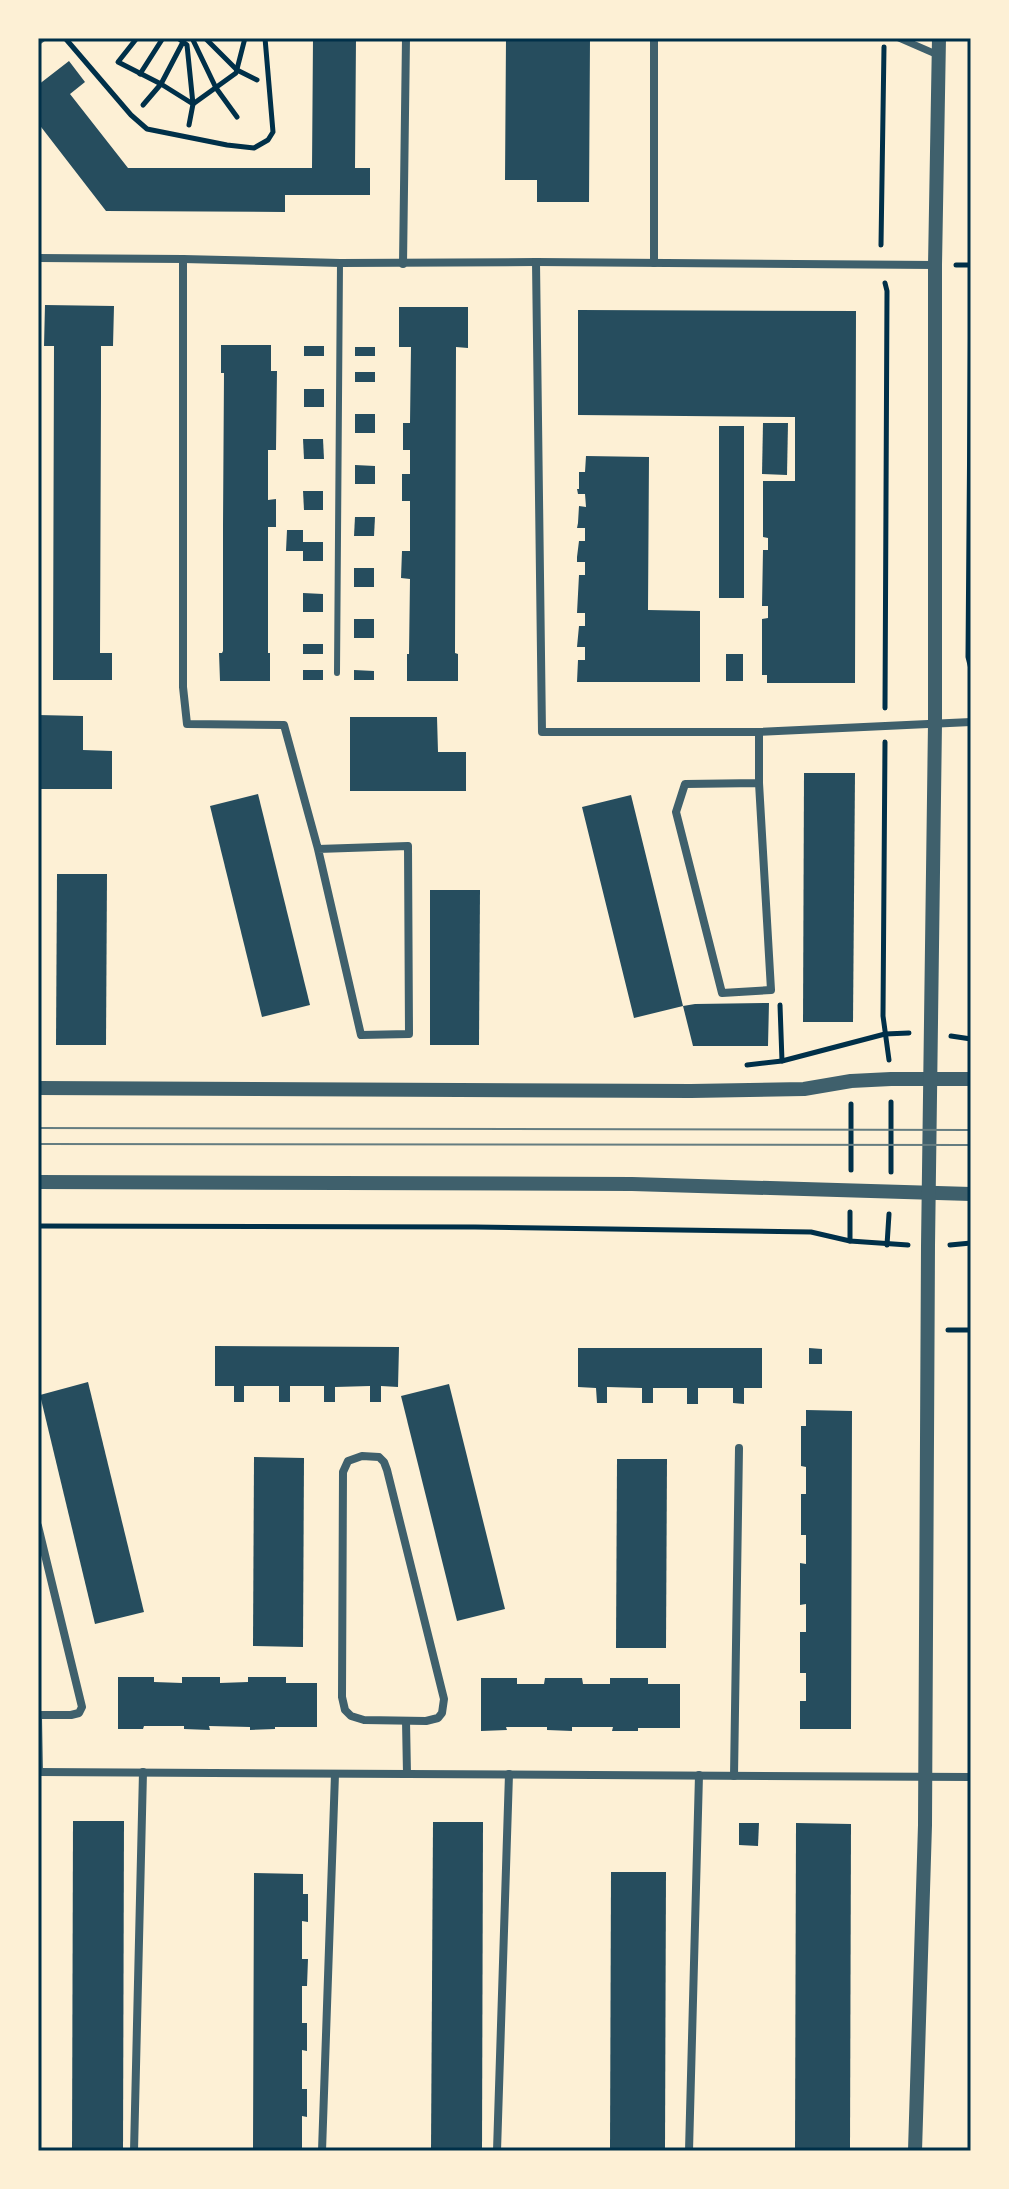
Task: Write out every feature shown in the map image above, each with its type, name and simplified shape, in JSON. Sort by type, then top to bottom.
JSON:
[{"type":"street","points":[[403,264],[406,38]]},
{"type":"street","points":[[654,38],[654,263]]},
{"type":"street","points":[[899,38],[938,55]]},
{"type":"street","points":[[915,2151],[925,1776],[939,38]]},
{"type":"street","points":[[38,258],[403,264],[935,265]]},
{"type":"street","points":[[183,259],[183,687],[187,724],[284,725],[318,849],[361,1035],[409,1034],[408,846],[318,849]]},
{"type":"street","points":[[536,262],[542,732],[759,732],[971,722]]},
{"type":"street","points":[[759,732],[771,990],[722,993],[676,812],[685,784],[759,783]]},
{"type":"street","points":[[38,1088],[691,1091],[804,1089],[851,1081],[891,1079],[971,1079]]},
{"type":"street","points":[[38,1182],[616,1184],[971,1194]]},
{"type":"street","points":[[734,1776],[739,1448]]},
{"type":"street","points":[[362,1456],[379,1457],[387,1470],[444,1699],[444,1707],[438,1718],[406,1721],[364,1720],[351,1716],[345,1710],[342,1697],[343,1472],[348,1461],[362,1456]]},
{"type":"street","points":[[38,1526],[82,1707],[79,1713],[71,1715],[38,1716],[39,1772],[971,1777]]},
{"type":"street","points":[[406,1721],[407,1774]]},
{"type":"street","points":[[134,2151],[143,1772]]},
{"type":"street","points":[[322,2151],[335,1774]]},
{"type":"street","points":[[497,2151],[509,1774]]},
{"type":"street","points":[[689,2151],[699,1775]]},
{"type":"lane","points":[[337,673],[340,263]]},
{"type":"path","points":[[65,38],[131,115],[147,129],[254,148],[268,140],[273,132],[265,38]]},
{"type":"path","points":[[137,38],[118,62],[193,104]]},
{"type":"path","points":[[140,74],[163,38]]},
{"type":"path","points":[[192,38],[216,88],[237,117]]},
{"type":"path","points":[[205,38],[237,70],[257,80]]},
{"type":"path","points":[[193,104],[236,73],[245,38]]},
{"type":"path","points":[[884,38],[881,265],[887,291],[883,1001],[891,1079],[887,1245]]},
{"type":"path","points":[[143,105],[161,84],[181,39],[187,45],[193,104],[189,125]]},
{"type":"path","points":[[971,275],[968,657],[971,669]]},
{"type":"path","points":[[771,990],[781,1006],[782,1061]]},
{"type":"path","points":[[744,1065],[782,1061],[885,1034],[930,1033]]},
{"type":"path","points":[[850,1241],[852,1043]]},
{"type":"path","points":[[38,1226],[811,1232],[887,1245],[971,1243]]},
{"type":"building","points":[[313,38],[356,38],[355,168],[370,168],[370,195],[285,195],[285,212],[106,211],[38,123],[38,85],[69,61],[85,82],[70,94],[128,168],[312,168]]},
{"type":"building","points":[[506,38],[590,38],[589,202],[537,202],[537,180],[505,180]]},
{"type":"building","points":[[45,305],[114,306],[113,346],[101,346],[100,653],[112,653],[112,680],[53,680],[54,346],[44,346]]},
{"type":"building","points":[[399,307],[468,307],[468,348],[456,347],[455,653],[458,654],[458,681],[407,681],[410,579],[401,578],[402,551],[410,551],[410,501],[402,501],[402,474],[410,474],[410,450],[403,450],[403,423],[410,423],[411,347],[399,347]]},
{"type":"building","points":[[578,310],[856,311],[855,683],[767,683],[767,675],[762,675],[762,619],[768,618],[768,606],[762,606],[763,550],[768,550],[768,538],[763,537],[763,481],[795,481],[795,417],[578,415]]},
{"type":"building","points":[[221,345],[271,345],[271,371],[277,371],[276,450],[268,450],[268,500],[276,499],[276,527],[268,527],[270,681],[220,681],[219,653],[223,651],[224,373],[221,373]]},
{"type":"building","points":[[304,346],[324,346],[324,356],[304,356]]},
{"type":"building","points":[[355,347],[375,347],[375,356],[355,356]]},
{"type":"building","points":[[355,372],[375,372],[375,382],[355,382]]},
{"type":"building","points":[[304,389],[324,389],[324,407],[304,407]]},
{"type":"building","points":[[355,414],[375,414],[375,433],[355,433]]},
{"type":"building","points":[[763,423],[788,423],[787,475],[762,474]]},
{"type":"building","points":[[719,426],[744,426],[744,598],[719,598]]},
{"type":"building","points":[[303,439],[323,439],[324,459],[304,459]]},
{"type":"building","points":[[586,456],[649,457],[648,610],[700,611],[700,682],[577,682],[578,660],[585,660],[585,647],[577,647],[579,626],[585,626],[585,613],[577,613],[579,575],[585,575],[585,562],[577,562],[577,557],[579,541],[585,541],[585,528],[577,528],[579,506],[586,507],[585,494],[578,494],[577,489],[579,472],[585,472]]},
{"type":"building","points":[[355,465],[375,466],[375,484],[355,484]]},
{"type":"building","points":[[303,491],[323,491],[323,510],[304,510]]},
{"type":"building","points":[[355,517],[375,517],[374,536],[354,536]]},
{"type":"building","points":[[287,530],[303,530],[303,542],[323,542],[323,561],[303,561],[303,551],[286,551]]},
{"type":"building","points":[[354,568],[374,568],[374,587],[354,587]]},
{"type":"building","points":[[303,593],[323,594],[323,612],[303,612]]},
{"type":"building","points":[[354,619],[374,619],[374,638],[354,638]]},
{"type":"building","points":[[303,644],[323,644],[323,654],[303,654]]},
{"type":"building","points":[[726,654],[743,654],[743,681],[726,681]]},
{"type":"building","points":[[303,670],[323,670],[323,680],[303,680]]},
{"type":"building","points":[[354,670],[374,671],[374,680],[354,680]]},
{"type":"building","points":[[38,715],[83,716],[83,750],[112,751],[112,789],[38,789]]},
{"type":"building","points":[[350,717],[437,717],[438,752],[466,752],[466,791],[350,791]]},
{"type":"building","points":[[804,773],[855,773],[853,1022],[803,1022]]},
{"type":"building","points":[[258,794],[310,1005],[262,1017],[210,806]]},
{"type":"building","points":[[631,795],[683,1006],[634,1018],[582,807]]},
{"type":"building","points":[[57,874],[107,874],[106,1045],[56,1045]]},
{"type":"building","points":[[430,890],[480,890],[479,1045],[430,1045]]},
{"type":"building","points":[[769,1003],[768,1046],[693,1046],[683,1006]]},
{"type":"building","points":[[215,1346],[399,1347],[398,1387],[381,1386],[381,1402],[370,1402],[370,1386],[335,1387],[335,1402],[324,1402],[324,1386],[290,1386],[290,1402],[279,1402],[279,1386],[244,1386],[244,1402],[234,1402],[234,1386],[215,1386]]},
{"type":"building","points":[[578,1348],[762,1348],[762,1388],[744,1388],[744,1404],[733,1403],[733,1388],[698,1388],[698,1404],[687,1404],[687,1388],[653,1388],[653,1403],[642,1403],[642,1388],[607,1387],[607,1403],[597,1403],[596,1388],[578,1387]]},
{"type":"building","points":[[809,1348],[822,1349],[822,1364],[809,1364]]},
{"type":"building","points":[[88,1382],[144,1612],[95,1624],[40,1395]]},
{"type":"building","points":[[449,1384],[505,1609],[457,1621],[401,1396]]},
{"type":"building","points":[[806,1410],[852,1411],[851,1729],[800,1729],[800,1701],[806,1701],[806,1673],[800,1673],[800,1632],[806,1632],[806,1604],[800,1605],[800,1563],[806,1564],[806,1535],[801,1535],[801,1494],[806,1494],[806,1467],[801,1466],[801,1426],[806,1426]]},
{"type":"building","points":[[254,1457],[304,1458],[303,1647],[253,1646]]},
{"type":"building","points":[[617,1459],[667,1459],[666,1648],[616,1648]]},
{"type":"building","points":[[118,1677],[154,1677],[154,1682],[182,1683],[182,1677],[220,1677],[220,1683],[248,1682],[248,1677],[286,1677],[286,1683],[317,1683],[317,1727],[250,1730],[250,1727],[209,1726],[210,1730],[184,1729],[184,1726],[144,1726],[143,1729],[118,1729]]},
{"type":"building","points":[[481,1678],[517,1678],[517,1684],[544,1684],[545,1678],[582,1678],[583,1684],[610,1684],[610,1678],[648,1678],[648,1684],[680,1684],[680,1728],[612,1731],[613,1727],[572,1727],[572,1731],[547,1730],[547,1727],[506,1727],[507,1730],[481,1731]]},
{"type":"building","points":[[73,1821],[124,1821],[123,2151],[72,2151]]},
{"type":"building","points":[[433,1822],[483,1822],[482,2151],[431,2151]]},
{"type":"building","points":[[739,1823],[759,1823],[758,1846],[739,1845]]},
{"type":"building","points":[[796,1823],[851,1824],[850,2151],[795,2151]]},
{"type":"building","points":[[611,1872],[666,1872],[665,2151],[610,2151]]},
{"type":"building","points":[[254,1873],[303,1874],[303,1894],[308,1894],[308,1922],[302,1921],[302,1959],[308,1959],[307,1986],[302,1986],[302,2023],[307,2023],[307,2051],[302,2050],[302,2089],[307,2089],[307,2117],[302,2116],[302,2151],[253,2151]]},
{"type":"tram line","points":[[38,1128],[971,1130]]},
{"type":"tram line","points":[[38,1144],[971,1145]]}]
